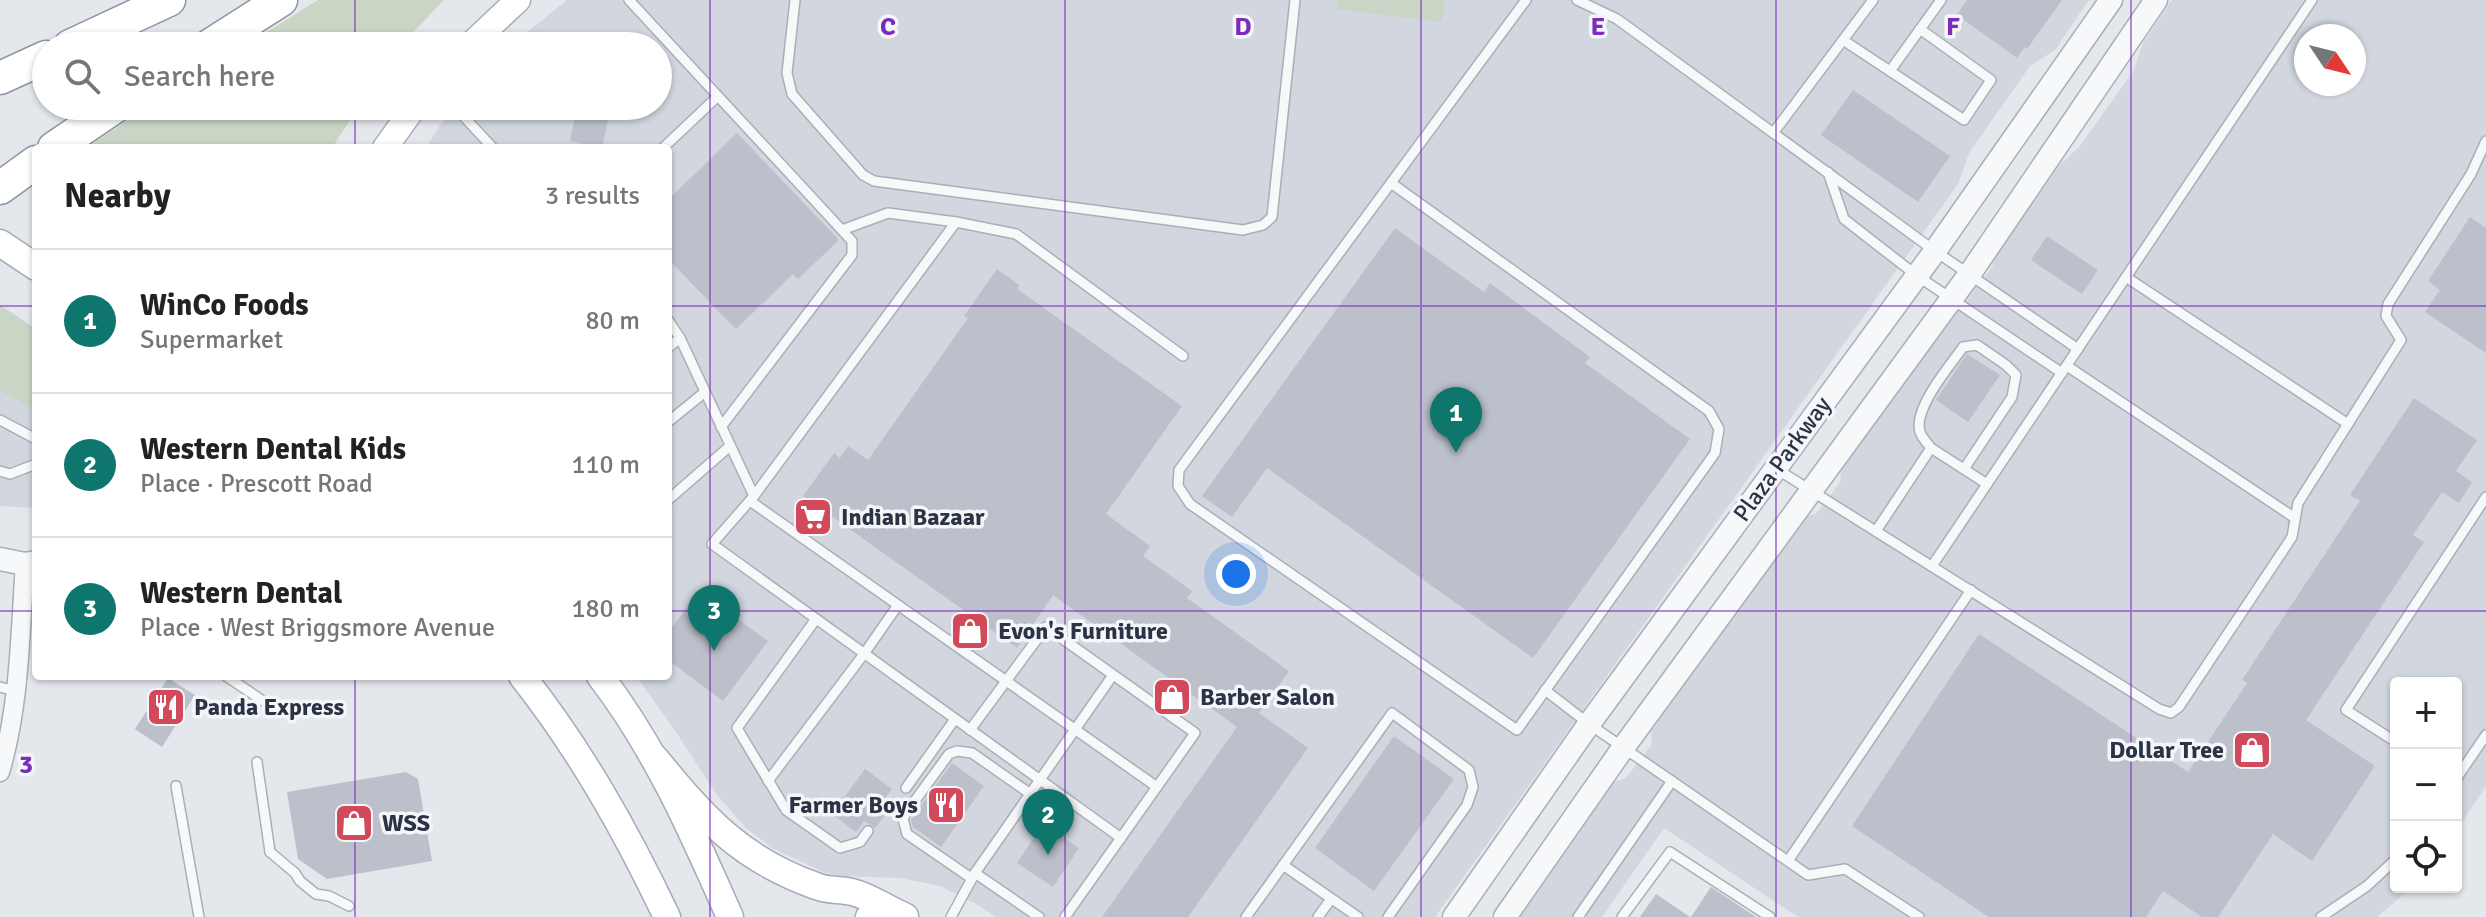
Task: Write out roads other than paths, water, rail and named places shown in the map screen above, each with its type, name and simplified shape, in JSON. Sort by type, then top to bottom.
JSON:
[{"type":"highway","points":[[100,32],[169,0]]},
{"type":"highway","points":[[231,32],[281,0]]},
{"type":"highway","points":[[0,78],[32,63]]},
{"type":"highway","points":[[60,144],[95,120]]},
{"type":"highway","points":[[0,188],[32,165]]},
{"type":"main road","points":[[484,32],[518,0]]},
{"type":"main road","points":[[388,144],[405,120]]},
{"type":"main road","points":[[0,243],[32,264]]},
{"type":"main road","points":[[525,680],[591,772],[629,839],[667,917]]},
{"type":"main road","points":[[603,680],[655,758],[730,917]]},
{"type":"main road","points":[[655,758],[720,832],[756,857],[819,888],[853,892],[904,916]]},
{"type":"main road","points":[[868,917],[904,916]]},
{"type":"street","name":"Plaza Parkway","points":[[1454,917],[1589,724],[1935,251],[2111,0]]},
{"type":"street","name":"Plaza Parkway","points":[[1505,917],[1623,748],[1969,275],[2156,0]]},
{"type":"street","points":[[0,559],[31,563],[8,689],[0,772]]},
{"type":"lane","points":[[629,0],[658,32]]},
{"type":"lane","points":[[795,0],[787,73],[792,94],[863,175],[874,181],[1243,230],[1263,225],[1272,217],[1295,0]]},
{"type":"lane","points":[[1391,183],[1709,411],[1719,429],[1715,453],[1517,730],[1190,504],[1178,486],[1179,470],[1526,0]]},
{"type":"lane","points":[[1577,0],[1617,19],[1935,251],[2078,349]]},
{"type":"lane","points":[[1774,132],[1873,0]]},
{"type":"lane","points":[[1890,71],[1941,0]]},
{"type":"lane","points":[[1932,566],[2308,1]]},
{"type":"lane","points":[[1843,40],[1964,120],[1991,80],[1920,29]]},
{"type":"lane","points":[[672,47],[852,241],[852,255],[721,427]]},
{"type":"lane","points":[[667,144],[717,97]]},
{"type":"lane","points":[[467,120],[489,144]]},
{"type":"lane","points":[[1775,468],[2159,709],[2171,713],[2179,707],[2292,537],[2298,503],[2401,340],[2386,316],[2388,304],[2471,174],[2486,141]]},
{"type":"lane","points":[[1828,172],[1844,219],[1916,275],[2295,518]]},
{"type":"lane","points":[[842,230],[888,213],[1016,234],[1183,356]]},
{"type":"lane","points":[[956,222],[752,498],[712,544],[1121,838]]},
{"type":"lane","points":[[2126,277],[2348,424]]},
{"type":"lane","points":[[672,326],[752,498],[1157,787]]},
{"type":"lane","points":[[672,345],[680,338]]},
{"type":"lane","points":[[1964,469],[2012,397],[2016,375],[1977,345],[1963,347],[1922,407],[1918,421],[1920,435],[1931,448],[1987,484]]},
{"type":"lane","points":[[672,419],[705,392]]},
{"type":"lane","points":[[0,420],[32,437]]},
{"type":"lane","points":[[672,497],[730,446]]},
{"type":"lane","points":[[1876,531],[1931,448]]},
{"type":"lane","points":[[0,471],[10,474],[32,466]]},
{"type":"lane","points":[[2390,738],[2346,710],[2486,497]]},
{"type":"lane","points":[[1788,861],[1971,590]]},
{"type":"lane","points":[[768,781],[898,605]]},
{"type":"lane","points":[[816,619],[737,728],[786,810],[840,848],[860,842],[868,831]]},
{"type":"lane","points":[[970,730],[1046,627],[1195,733],[1065,917]]},
{"type":"lane","points":[[951,917],[973,876],[1113,675]]},
{"type":"lane","points":[[232,680],[272,707]]},
{"type":"lane","points":[[1545,690],[1623,748],[1808,875],[1845,869],[1919,917]]},
{"type":"lane","points":[[1246,917],[1392,713],[1469,770],[1473,787],[1467,805],[1388,917]]},
{"type":"lane","points":[[906,788],[955,719]]},
{"type":"lane","points":[[2462,770],[2486,735]]},
{"type":"lane","points":[[1029,793],[972,753],[957,751],[949,754],[903,819],[907,834],[1039,917]]},
{"type":"lane","points":[[257,762],[270,852],[316,894],[329,896],[349,906]]},
{"type":"lane","points":[[1578,917],[1672,781]]},
{"type":"lane","points":[[176,786],[199,917]]},
{"type":"lane","points":[[1622,917],[1670,852],[1770,917]]},
{"type":"lane","points":[[1283,865],[1358,917]]},
{"type":"lane","points":[[2321,917],[2367,886],[2390,865]]},
{"type":"lane","points":[[295,873],[306,871]]},
{"type":"lane","points":[[322,883],[329,896]]},
{"type":"lane","points":[[1318,917],[1331,899]]},
{"type":"place","name":"WinCo Foods","points":[[1456,453]]},
{"type":"place","name":"Indian Bazaar","points":[[813,517]]},
{"type":"place","name":"Evon's Furniture","points":[[970,631]]},
{"type":"place","name":"Western Dental","points":[[714,651]]},
{"type":"place","name":"Barber Salon","points":[[1172,697]]},
{"type":"place","name":"Panda Express","points":[[166,707]]},
{"type":"place","name":"Dollar Tree","points":[[2252,750]]},
{"type":"place","name":"Farmer Boys","points":[[946,805]]},
{"type":"place","name":"WSS","points":[[354,823]]},
{"type":"place","name":"Western Dental Kids","points":[[1048,855]]}]
